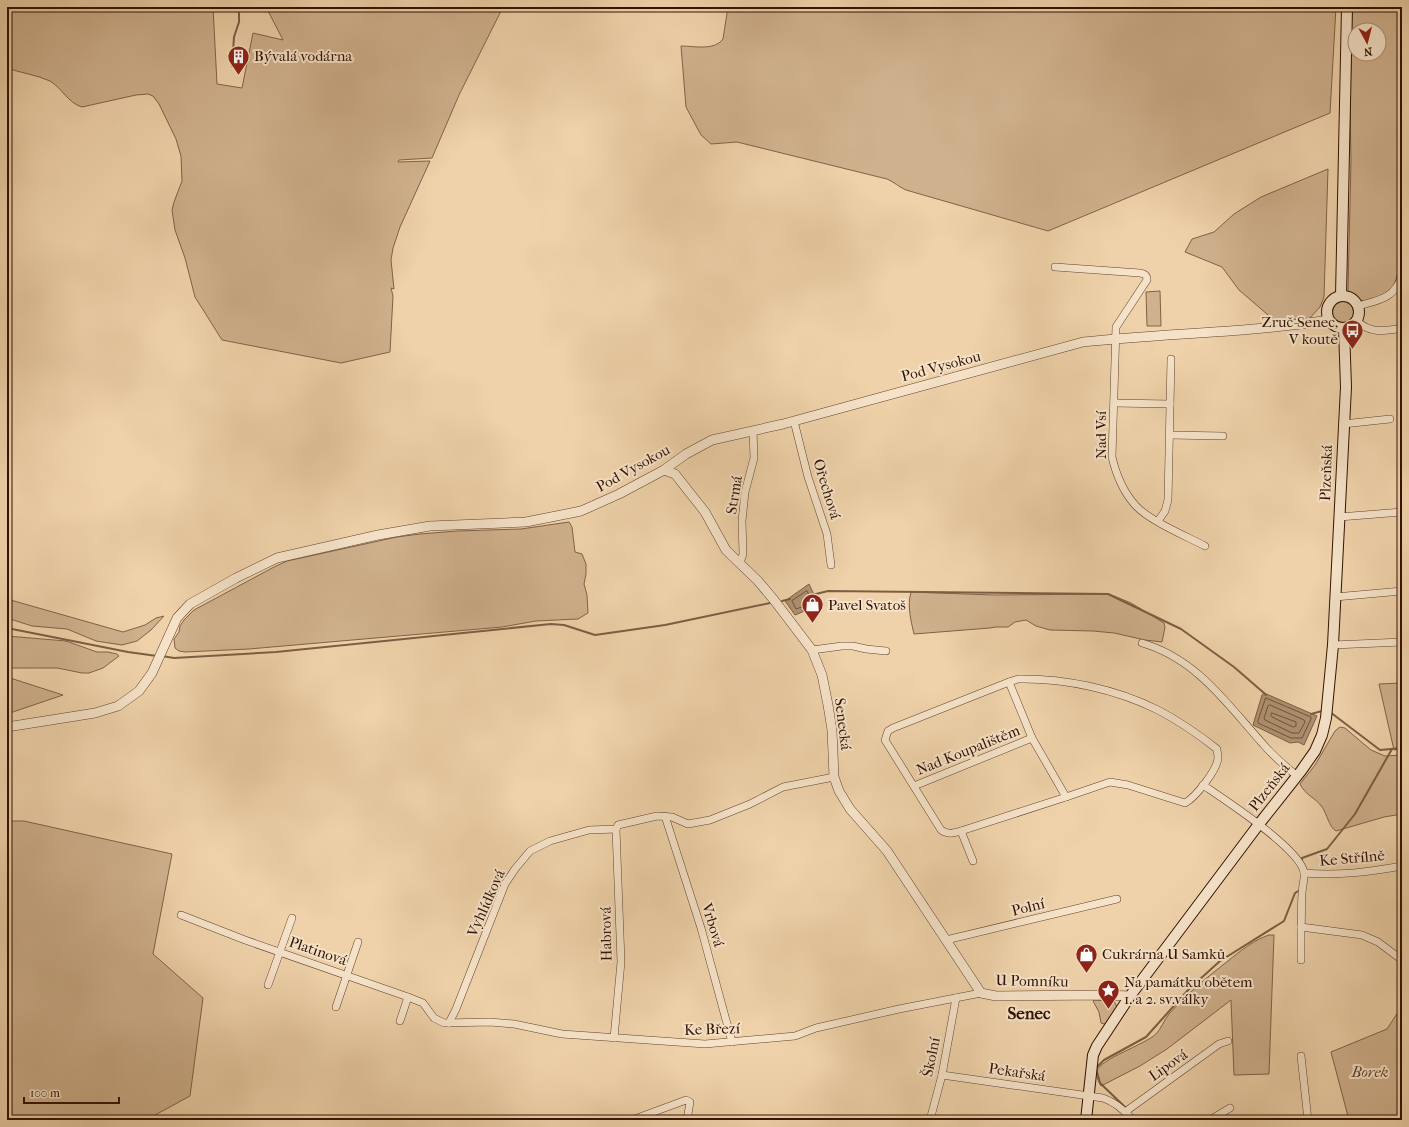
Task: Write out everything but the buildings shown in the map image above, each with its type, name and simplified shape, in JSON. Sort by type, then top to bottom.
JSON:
[{"type":"main road","points":[[1342,296],[1347,7]]},
{"type":"main road","points":[[1342,296],[1352,298],[1358,306],[1359,314],[1357,321],[1350,327],[1344,329],[1337,327],[1329,320],[1327,310],[1329,303],[1334,298],[1342,296]]},
{"type":"main road","name":"Plzeňská","points":[[1086,1120],[1093,1055],[1097,1046],[1130,996],[1259,824],[1297,776],[1315,751],[1322,735],[1327,710],[1333,645],[1346,387],[1344,329]]},
{"type":"street","name":"Nad Vsí","points":[[1055,267],[1140,273],[1146,275],[1147,280],[1116,327],[1112,457],[1114,466],[1127,494],[1136,506],[1158,521],[1205,546]]},
{"type":"street","points":[[1358,306],[1383,299],[1392,294],[1398,286],[1402,276]]},
{"type":"street","name":"Pod Vysokou","points":[[7,727],[95,713],[118,706],[139,691],[152,673],[177,618],[190,604],[236,578],[277,558],[378,535],[430,526],[526,522],[581,512],[664,470],[686,454],[712,440],[794,421],[1083,342],[1115,338],[1294,326],[1329,320]]},
{"type":"street","points":[[1357,321],[1368,329],[1375,330],[1402,328]]},
{"type":"street","points":[[1158,521],[1165,511],[1168,500],[1170,404],[1172,384],[1171,359]]},
{"type":"street","name":"Nad Vsí","points":[[1114,402],[1170,404]]},
{"type":"street","points":[[1343,424],[1390,419]]},
{"type":"street","name":"Ořechová","points":[[794,421],[808,477],[827,534],[831,566]]},
{"type":"street","name":"Strmá","points":[[740,563],[743,554],[742,534],[745,492],[754,458],[754,431]]},
{"type":"street","points":[[1170,435],[1223,436]]},
{"type":"street","name":"Senecká","points":[[664,470],[675,474],[705,512],[726,550],[774,600],[812,650],[822,675],[828,705],[832,730],[834,777],[839,791],[850,809],[887,851],[981,993]]},
{"type":"street","points":[[1339,517],[1402,512]]},
{"type":"street","points":[[1335,597],[1402,591]]},
{"type":"street","points":[[1333,645],[1402,642]]},
{"type":"street","points":[[1142,643],[1168,652],[1189,666],[1232,707],[1263,744],[1297,776]]},
{"type":"street","points":[[812,650],[853,646],[886,651]]},
{"type":"street","name":"Nad Koupalištěm","points":[[1041,678],[1079,684],[1120,695],[1157,710],[1194,731],[1217,749],[1218,758],[1213,770],[1203,785],[1192,800],[1185,803],[1128,785],[1110,782],[1066,798],[961,831],[950,834],[945,833],[941,830],[885,740],[888,731],[1009,682],[1018,679],[1041,678]]},
{"type":"street","name":"Nad Koupalištěm","points":[[1009,682],[1032,738],[1066,798]]},
{"type":"street","name":"Nad Koupalištěm","points":[[914,786],[1032,738]]},
{"type":"street","name":"Vyhlídková","points":[[449,1023],[456,1009],[505,884],[530,851],[550,841],[589,830],[616,829],[618,825],[657,816],[665,816],[688,824],[710,820],[750,804],[783,787],[834,777]]},
{"type":"street","points":[[1203,785],[1259,824]]},
{"type":"street","name":"Vrbová","points":[[665,816],[701,928],[732,1042]]},
{"type":"street","name":"Ke Střílně","points":[[1259,824],[1294,855],[1300,863],[1304,873],[1301,895],[1300,960]]},
{"type":"street","name":"Habrová","points":[[614,1038],[621,962],[616,829]]},
{"type":"street","points":[[961,831],[973,861]]},
{"type":"street","name":"Ke Střílně","points":[[1304,873],[1340,875],[1363,873],[1402,866]]},
{"type":"street","name":"Polní","points":[[946,940],[1116,898]]},
{"type":"street","name":"Platinová","points":[[181,915],[280,952],[423,1002],[430,1014],[440,1022]]},
{"type":"street","points":[[268,986],[292,918]]},
{"type":"street","points":[[1301,928],[1362,934],[1378,942],[1402,960]]},
{"type":"street","points":[[336,1007],[358,942]]},
{"type":"street","name":"Ke Březí","points":[[440,1022],[490,1022],[514,1024],[562,1034],[705,1044],[801,1035],[816,1028],[899,1009],[981,993]]},
{"type":"street","name":"U Pomníku","points":[[981,993],[996,996],[1130,996]]},
{"type":"street","points":[[400,1021],[408,997]]},
{"type":"street","name":"Školní","points":[[930,1120],[942,1075],[956,998]]},
{"type":"street","name":"Lipová","points":[[1125,1112],[1219,1044],[1228,1041]]},
{"type":"street","points":[[1301,1056],[1308,1120]]},
{"type":"street","name":"Pekařská","points":[[942,1075],[1088,1096]]},
{"type":"street","points":[[1088,1096],[1107,1099],[1133,1120]]},
{"type":"street","points":[[632,1120],[686,1100],[690,1102],[687,1120]]},
{"type":"street","points":[[1210,1120],[1230,1108]]},
{"type":"green space","points":[[7,7],[213,7],[217,84],[242,88],[253,33],[283,40],[266,7],[503,7],[459,95],[432,158],[399,160],[398,162],[430,161],[400,227],[393,248],[391,260],[394,289],[391,288],[393,296],[390,352],[341,363],[222,340],[195,297],[185,258],[175,230],[172,210],[182,181],[181,156],[176,139],[159,104],[153,96],[148,94],[136,95],[82,107],[69,99],[50,81],[7,68]]},
{"type":"green space","points":[[728,7],[1336,7],[1330,113],[1048,231],[906,190],[887,179],[737,142],[711,144],[701,135],[686,107],[681,46],[704,47],[719,43],[723,39]]},
{"type":"green space","points":[[1352,7],[1402,7],[1402,248],[1397,274],[1392,288],[1387,292],[1367,301],[1360,301],[1348,290],[1351,161],[1351,62],[1387,62],[1387,22],[1352,22]]},
{"type":"green space","points":[[1328,169],[1324,297],[1320,307],[1309,319],[1275,321],[1239,290],[1222,267],[1185,252],[1192,239],[1214,232],[1234,214],[1261,197]]},
{"type":"green space","points":[[1160,291],[1161,326],[1147,326],[1146,292]]},
{"type":"green space","points":[[1339,301],[1347,301],[1354,308],[1354,316],[1347,323],[1339,323],[1332,316],[1332,308]]},
{"type":"green space","points":[[569,522],[572,527],[575,552],[582,554],[586,564],[584,584],[587,595],[588,613],[578,619],[536,621],[502,627],[249,649],[185,652],[179,651],[175,648],[174,639],[179,632],[180,626],[194,610],[287,561],[397,537],[457,531],[521,529]]},
{"type":"green space","points":[[911,592],[994,595],[1109,594],[1131,603],[1164,623],[1165,627],[1162,642],[1114,633],[1050,630],[1036,626],[1026,620],[1015,622],[1008,627],[914,634],[909,608]]},
{"type":"green space","points":[[7,599],[123,632],[145,625],[156,618],[164,616],[151,630],[137,641],[122,645],[96,641],[67,629],[32,626],[7,618]]},
{"type":"green space","points":[[7,636],[66,641],[97,652],[108,652],[119,656],[103,668],[89,673],[57,668],[10,668],[7,667]]},
{"type":"green space","points":[[7,677],[63,695],[7,714]]},
{"type":"green space","points":[[1402,683],[1402,749],[1394,750],[1379,684]]},
{"type":"green space","points":[[1340,727],[1345,728],[1371,750],[1385,756],[1402,755],[1402,814],[1384,817],[1336,831],[1332,827],[1322,807],[1302,788],[1300,784],[1315,765],[1335,731]]},
{"type":"green space","points":[[7,821],[24,821],[172,854],[153,954],[203,998],[190,1096],[146,1120],[7,1120]]},
{"type":"green space","points":[[1269,935],[1274,935],[1269,1074],[1234,1075],[1231,1000],[1167,1049],[1140,1066],[1101,1086],[1097,1075],[1097,1071],[1100,1066],[1156,1034],[1169,1014],[1197,986],[1242,950]]},
{"type":"green space","points":[[1093,1001],[1114,1001],[1117,1007],[1108,1023],[1101,1023],[1099,1012]]},
{"type":"green space","name":"Borek","points":[[1402,1006],[1402,1120],[1349,1120],[1331,1052],[1387,1029]]},
{"type":"water","points":[[809,584],[819,605],[795,615],[785,601]]},
{"type":"water","points":[[1264,693],[1317,716],[1304,745],[1298,742],[1290,743],[1253,725],[1262,695]]},
{"type":"waterway","points":[[232,66],[234,37],[239,22],[239,13]]},
{"type":"waterway","points":[[812,595],[828,591],[1108,594],[1181,629],[1234,667],[1266,695]]},
{"type":"waterway","points":[[782,601],[790,599]]},
{"type":"waterway","points":[[162,656],[174,658],[276,652],[551,624],[564,625],[595,635],[665,625],[770,603]]},
{"type":"waterway","points":[[7,628],[128,652],[157,656]]},
{"type":"waterway","points":[[1311,714],[1324,711]]},
{"type":"waterway","points":[[1330,712],[1380,750],[1402,748]]},
{"type":"waterway","points":[[1302,861],[1302,858],[1327,849],[1355,814],[1392,749]]},
{"type":"waterway","points":[[1125,1107],[1100,1083],[1096,1068],[1104,1060],[1146,1037],[1189,989],[1220,961],[1284,921],[1295,893],[1300,890]]},
{"type":"place","name":"Bývalá vodárna","points":[[238,76]]},
{"type":"place","name":"Zruč-Senec, V koutě","points":[[1353,350]]},
{"type":"place","name":"Pavel Svatoš","points":[[813,624]]},
{"type":"place","name":"Cukrárna U Samků","points":[[1087,974]]},
{"type":"place","name":"Na památku obětem 1. a 2. sv.války","points":[[1108,1010]]},
{"type":"district","name":"Senec","points":[[1029,1013]]}]
